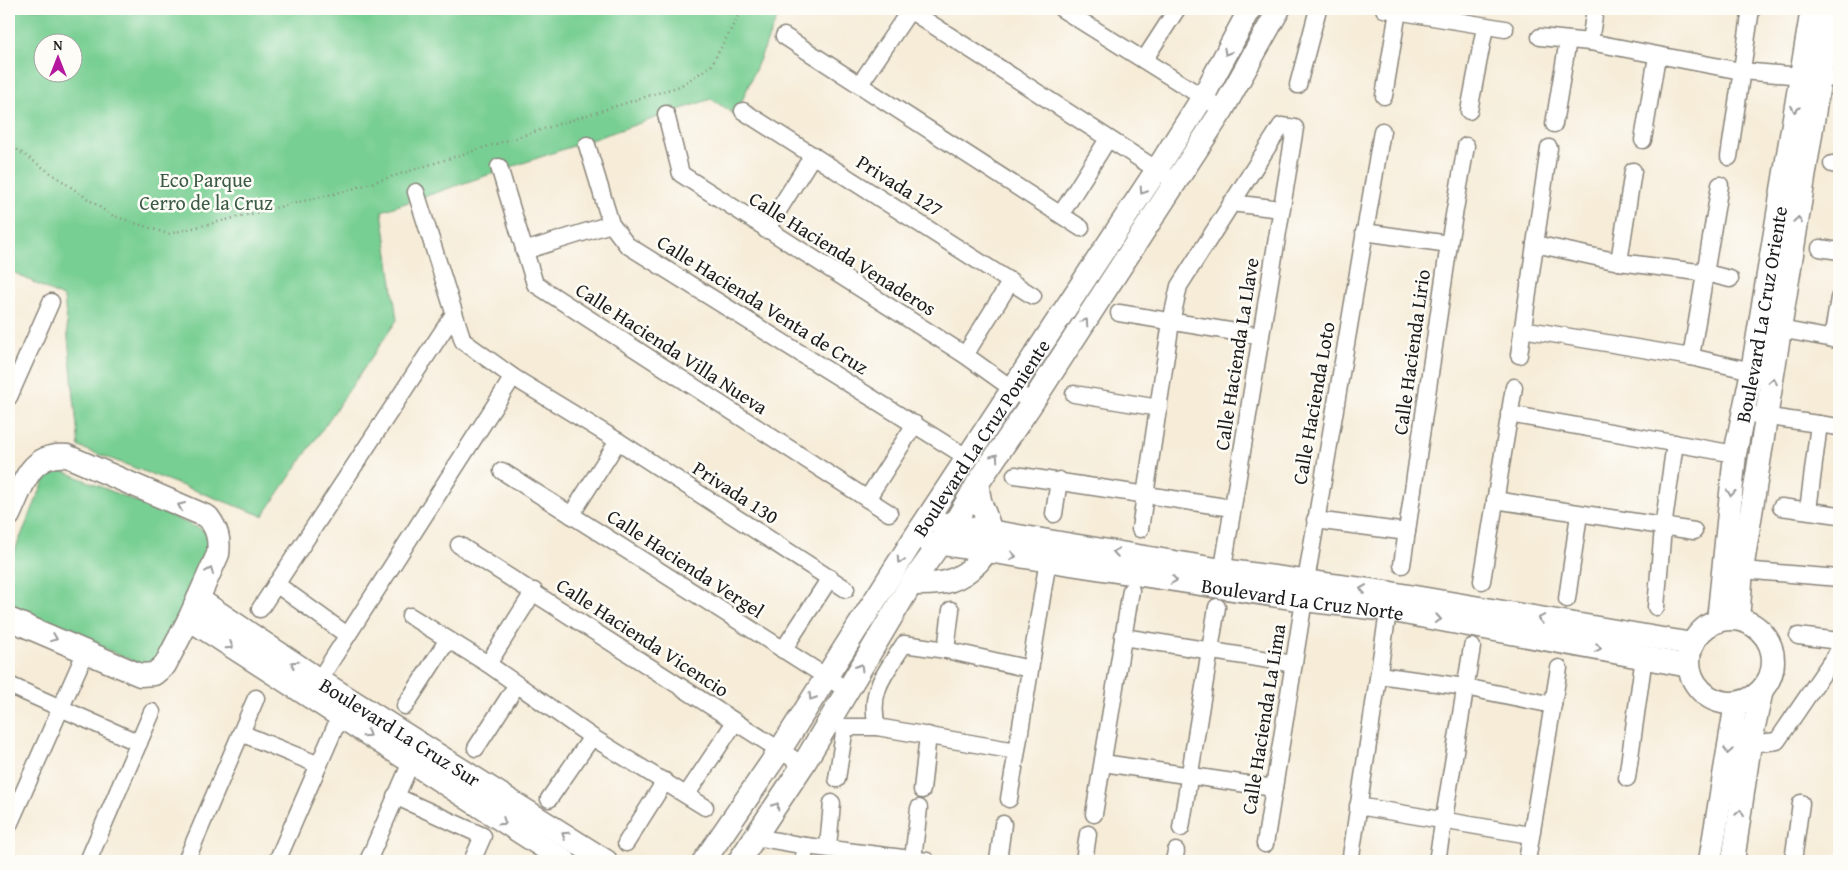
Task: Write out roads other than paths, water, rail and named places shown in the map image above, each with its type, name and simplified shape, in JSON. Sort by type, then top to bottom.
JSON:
[{"type":"street","points":[[860,84],[909,9],[1166,176]]},
{"type":"street","points":[[1062,9],[1222,109]]},
{"type":"street","points":[[1144,60],[1177,9]]},
{"type":"street","name":"Boulevard La Cruz Poniente","points":[[739,861],[803,764],[911,584],[941,544],[978,483],[1032,404],[1166,176],[1203,97],[1250,9]]},
{"type":"street","name":"Boulevard La Cruz Poniente","points":[[704,861],[780,750],[913,540],[1013,390],[1166,176],[1222,109],[1279,9]]},
{"type":"street","points":[[1298,85],[1318,9]]},
{"type":"street","points":[[1590,42],[1594,9]]},
{"type":"street","points":[[1729,157],[1751,9]]},
{"type":"street","name":"Boulevard La Cruz Oriente","points":[[1812,9],[1820,78]]},
{"type":"street","name":"Boulevard La Cruz Oriente","points":[[1728,620],[1742,570],[1768,417],[1770,327],[1833,9]]},
{"type":"street","points":[[1384,96],[1391,10],[1468,16],[1485,27],[1505,29]]},
{"type":"street","points":[[1469,110],[1485,27]]},
{"type":"street","points":[[784,36],[1081,228]]},
{"type":"street","points":[[1540,37],[1590,42],[1741,71],[1820,78]]},
{"type":"street","points":[[1554,124],[1568,40]]},
{"type":"street","points":[[1643,140],[1656,56]]},
{"type":"street","name":"Privada 127","points":[[743,111],[1033,296]]},
{"type":"street","name":"Calle Hacienda Venaderos","points":[[666,114],[681,174],[964,355],[1032,404]]},
{"type":"street","name":"Calle Hacienda La Llave","points":[[1181,828],[1295,128],[1281,126],[1231,203]]},
{"type":"street","name":"Calle Hacienda Loto","points":[[1305,591],[1315,520],[1382,131]]},
{"type":"street","points":[[1061,214],[1108,139]]},
{"type":"street","name":"Calle Hacienda Venta de Cruz","points":[[587,145],[611,224],[627,245],[968,458]]},
{"type":"street","name":"Calle Hacienda Lirio","points":[[1402,565],[1449,244],[1466,146]]},
{"type":"street","points":[[1519,355],[1549,148]]},
{"type":"street","points":[[766,230],[813,155]]},
{"type":"street","name":"Calle Hacienda Villa Nueva","points":[[499,167],[535,284],[889,513]]},
{"type":"street","points":[[1619,262],[1633,171]]},
{"type":"street","points":[[1691,358],[1720,185]]},
{"type":"street","points":[[416,192],[463,341],[513,377],[618,441],[571,515]]},
{"type":"street","points":[[1140,529],[1171,322],[1179,286],[1231,203],[1281,209]]},
{"type":"street","points":[[524,251],[611,224]]},
{"type":"street","points":[[1364,232],[1449,244]]},
{"type":"street","points":[[1535,244],[1619,262],[1706,273],[1730,279]]},
{"type":"street","points":[[1820,248],[1839,251]]},
{"type":"street","points":[[964,355],[1011,281]]},
{"type":"street","points":[[1770,327],[1836,340],[1839,298]]},
{"type":"street","points":[[9,397],[51,302]]},
{"type":"street","points":[[1120,313],[1260,336]]},
{"type":"street","points":[[260,609],[454,314]]},
{"type":"street","name":"Boulevard La Cruz Oriente","points":[[1728,620],[1735,454],[1752,371],[1770,327]]},
{"type":"street","points":[[1522,329],[1691,358],[1752,371]]},
{"type":"street","points":[[319,680],[513,377]]},
{"type":"street","points":[[1482,581],[1514,387]]},
{"type":"street","points":[[1074,394],[1159,408]]},
{"type":"street","points":[[1744,413],[1839,427]]},
{"type":"street","points":[[1510,414],[1735,454]]},
{"type":"street","points":[[867,499],[915,424]]},
{"type":"street","points":[[1808,510],[1819,424]]},
{"type":"street","name":"Privada 130","points":[[618,441],[846,589]]},
{"type":"street","points":[[1656,607],[1663,528],[1675,443]]},
{"type":"street","points":[[9,514],[32,467],[48,457],[68,456],[208,517],[216,529],[219,544],[218,554],[189,619],[165,665],[154,674],[140,674],[9,620]]},
{"type":"street","name":"Calle Hacienda Vergel","points":[[502,471],[847,690]]},
{"type":"street","points":[[1015,474],[1145,496],[1232,508]]},
{"type":"street","points":[[1054,514],[1059,480]]},
{"type":"street","points":[[911,584],[948,581],[966,572],[989,542],[978,498],[978,483]]},
{"type":"street","points":[[1495,500],[1663,528],[1694,531]]},
{"type":"street","points":[[1780,507],[1839,515]]},
{"type":"street","points":[[1567,598],[1579,514]]},
{"type":"street","points":[[1315,520],[1407,532]]},
{"type":"street","name":"Boulevard La Cruz Norte","points":[[926,521],[954,524],[989,542],[1048,560],[1220,588],[1305,591],[1390,602],[1690,655]]},
{"type":"street","name":"Boulevard La Cruz Norte","points":[[913,540],[941,544],[989,542],[1220,588]]},
{"type":"street","name":"Calle Hacienda Vicencio","points":[[459,545],[803,764]]},
{"type":"street","points":[[1009,799],[1048,560]]},
{"type":"street","points":[[1742,570],[1839,578]]},
{"type":"street","points":[[782,650],[830,578]]},
{"type":"street","points":[[276,584],[347,635]]},
{"type":"street","points":[[1094,814],[1131,590]]},
{"type":"street","points":[[488,664],[534,591]]},
{"type":"street","name":"Calle Hacienda La Lima","points":[[1265,844],[1305,591]]},
{"type":"street","name":"Boulevard La Cruz Sur","points":[[198,599],[319,680],[606,861]]},
{"type":"street","points":[[1351,856],[1390,602]]},
{"type":"street","name":"Boulevard La Cruz Norte","points":[[1390,602],[1644,657],[1690,655]]},
{"type":"street","points":[[946,650],[951,610]]},
{"type":"street","points":[[410,616],[447,641],[488,664],[516,686],[592,737],[665,780],[705,807]]},
{"type":"street","name":"Boulevard La Cruz Sur","points":[[189,619],[564,861]]},
{"type":"street","points":[[1733,861],[1750,744],[1762,690],[1772,672],[1773,657],[1770,643],[1756,627],[1728,620],[1703,630],[1690,655],[1695,684],[1709,697],[1727,704],[1750,699],[1762,690]]},
{"type":"street","points":[[1798,636],[1839,641]]},
{"type":"street","points":[[1123,637],[1294,664]]},
{"type":"street","points":[[405,706],[447,641]]},
{"type":"street","points":[[877,727],[873,710],[876,689],[904,644],[946,650],[1030,669]]},
{"type":"street","points":[[1437,861],[1472,648]]},
{"type":"street","points":[[1750,744],[1777,741],[1839,650]]},
{"type":"street","points":[[9,825],[86,651]]},
{"type":"street","points":[[1628,778],[1644,657]]},
{"type":"street","points":[[1526,861],[1560,668]]},
{"type":"street","points":[[1379,675],[1465,687],[1553,705]]},
{"type":"street","points":[[9,685],[139,743]]},
{"type":"street","points":[[476,748],[516,686]]},
{"type":"street","points":[[186,861],[256,698]]},
{"type":"street","points":[[1710,861],[1736,703]]},
{"type":"street","points":[[88,861],[152,712]]},
{"type":"street","points":[[277,861],[340,716]]},
{"type":"street","points":[[687,794],[735,722]]},
{"type":"street","points":[[837,779],[845,727],[877,727],[1016,750]]},
{"type":"street","points":[[241,733],[319,765]]},
{"type":"street","points":[[922,790],[928,735]]},
{"type":"street","points":[[549,799],[592,737]]},
{"type":"street","points":[[368,861],[420,742]]},
{"type":"street","points":[[1103,763],[1274,788]]},
{"type":"street","points":[[626,844],[665,780]]},
{"type":"street","points":[[395,796],[483,836],[472,861]]},
{"type":"street","points":[[828,847],[832,803]]},
{"type":"street","points":[[1793,861],[1802,803]]},
{"type":"street","points":[[1358,806],[1530,835]]},
{"type":"street","points":[[756,837],[804,854],[828,847],[920,860],[919,808]]},
{"type":"street","points":[[998,861],[1003,824]]},
{"type":"street","points":[[1084,861],[1088,834]]},
{"type":"park label","name":"Eco Parque Cerro de la Cruz","points":[[206,190]]}]
